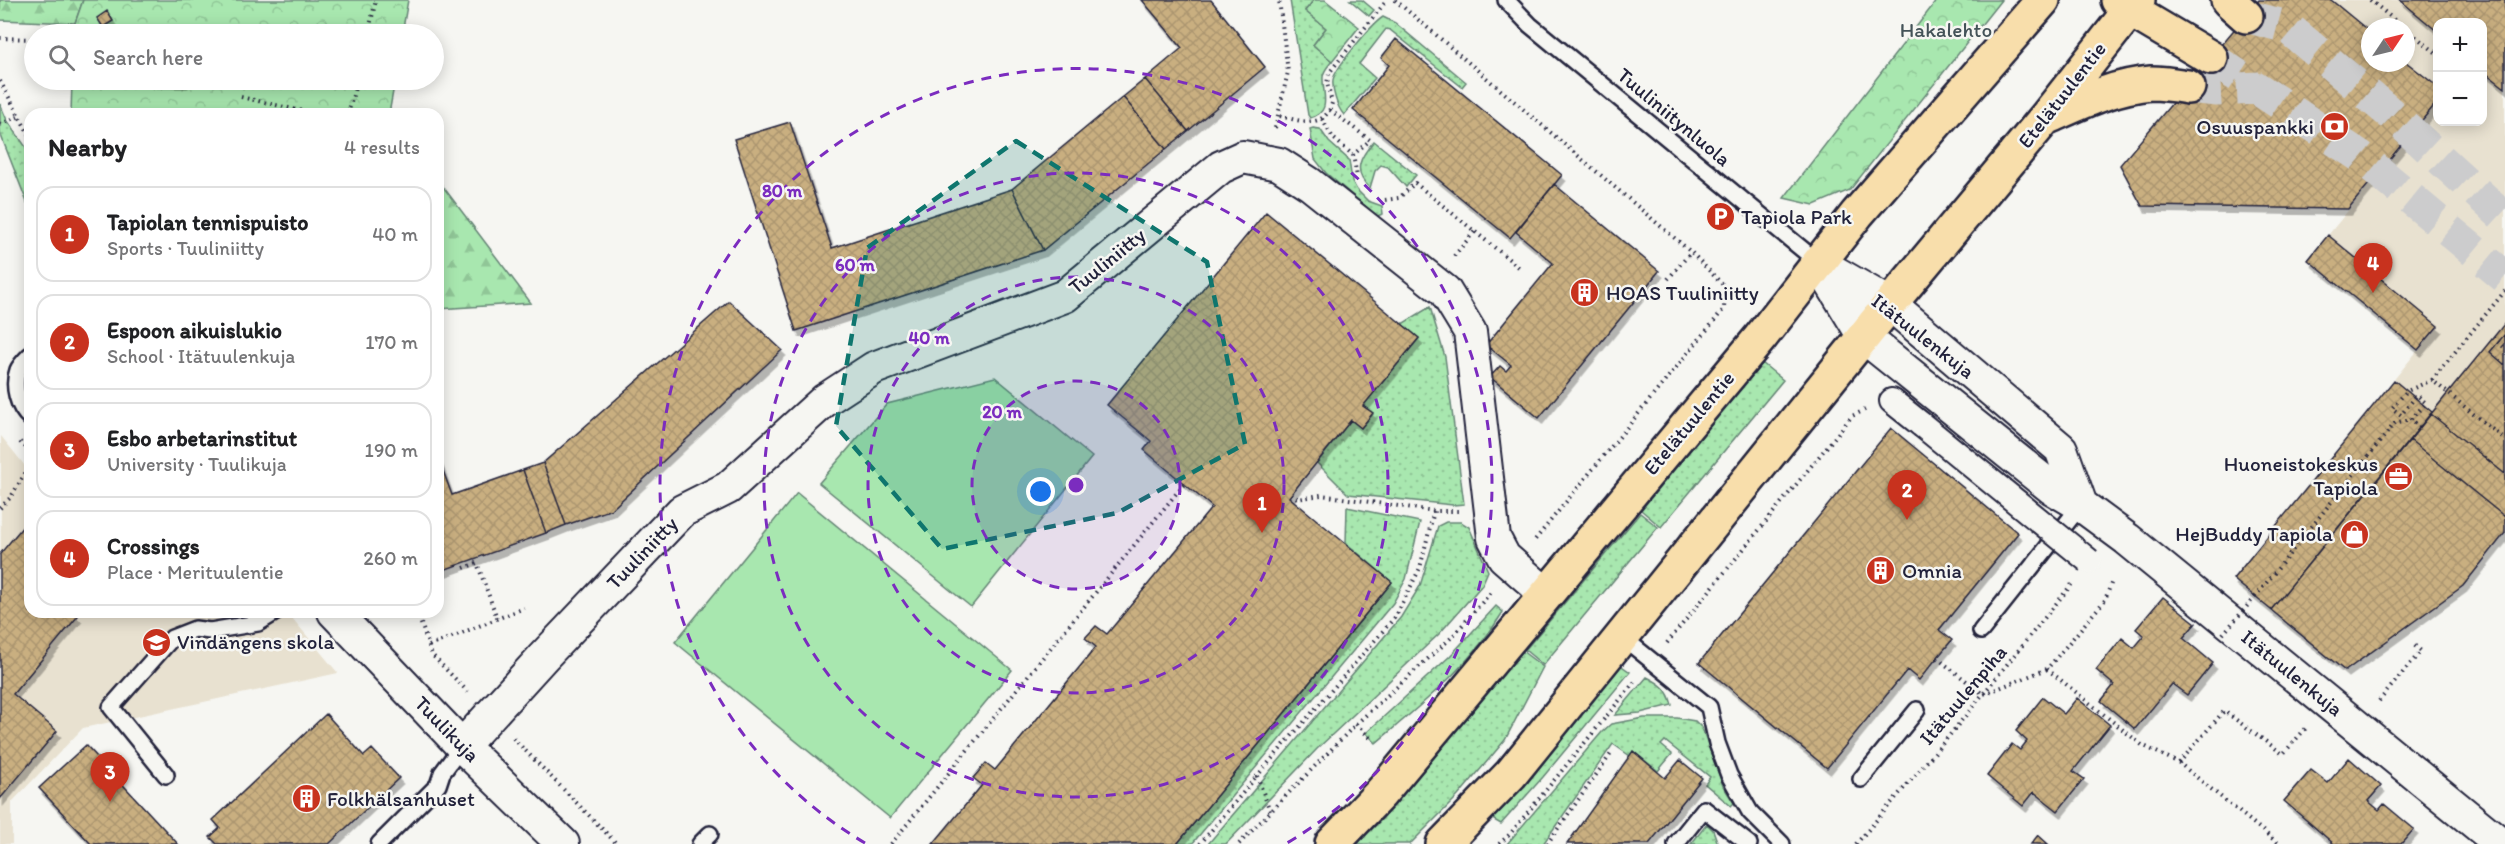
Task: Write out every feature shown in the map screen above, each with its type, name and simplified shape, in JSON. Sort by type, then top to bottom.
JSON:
[{"type":"main road","name":"Etelätuulentie","points":[[1332,844],[1381,793],[1760,338],[1865,205],[2043,0]]},
{"type":"main road","name":"Etelätuulentie","points":[[1443,844],[1511,774],[1890,304],[2046,117],[2129,3]]},
{"type":"main road","points":[[2129,3],[2211,58]]},
{"type":"main road","points":[[2046,117],[2106,92],[2127,86],[2153,83],[2188,87]]},
{"type":"street","name":"Tuuliniitty","points":[[462,746],[682,511],[728,488],[825,400],[874,368],[1065,296],[1221,167],[1243,158],[1279,164],[1310,184],[1445,291],[1470,332],[1498,549],[1546,594]]},
{"type":"street","name":"Itätuulenkuja","points":[[1819,263],[1890,304],[2061,449],[2081,505]]},
{"type":"street","name":"Itätuulenkuja","points":[[1819,263],[1864,337],[2052,488],[2081,505],[2137,546],[2501,844]]},
{"type":"street","points":[[1892,401],[2089,561]]},
{"type":"street","name":"Tuulikuja","points":[[340,618],[462,746],[563,844]]},
{"type":"lane","name":"Tuuliniitynluola","points":[[1506,0],[1530,25],[1819,263]]},
{"type":"lane","points":[[24,362],[18,369],[16,388],[24,413]]},
{"type":"lane","points":[[1981,631],[2081,505]]},
{"type":"lane","points":[[166,776],[111,707],[172,638],[195,629],[210,631],[258,623],[266,618]]},
{"type":"lane","points":[[1621,636],[1709,707],[1729,775],[1750,812],[1782,844]]},
{"type":"lane","points":[[1861,779],[1917,710]]},
{"type":"lane","points":[[379,844],[438,785],[442,773],[462,746]]},
{"type":"lane","points":[[1676,844],[1704,809],[1749,844]]},
{"type":"path","points":[[370,24],[376,0]]},
{"type":"path","points":[[1263,160],[1280,116],[1288,72],[1279,0]]},
{"type":"path","points":[[1280,116],[1304,122],[1322,119],[1330,110],[1332,103],[1327,83],[1329,73],[1387,0]]},
{"type":"path","points":[[1395,0],[1691,252],[1725,287],[1724,309]]},
{"type":"path","points":[[2370,0],[2392,18]]},
{"type":"path","points":[[2415,36],[2433,50]]},
{"type":"path","points":[[0,38],[24,39]]},
{"type":"path","points":[[0,81],[24,126]]},
{"type":"path","points":[[350,108],[354,90]]},
{"type":"path","points":[[241,97],[289,108]]},
{"type":"path","points":[[1330,110],[1370,140],[1353,155]]},
{"type":"path","points":[[0,124],[18,117]]},
{"type":"path","points":[[1322,119],[1333,138],[1353,155],[1355,170],[1361,185]]},
{"type":"path","points":[[1383,201],[1399,198],[1415,183],[1521,269]]},
{"type":"path","points":[[1668,279],[1691,252]]},
{"type":"path","points":[[2223,634],[2395,423],[2411,419],[2426,403],[2417,395],[2401,415],[2392,408],[2407,391],[2432,380],[2505,291]]},
{"type":"path","points":[[2493,338],[2505,348]]},
{"type":"path","points":[[2432,380],[2505,440]]},
{"type":"path","points":[[1499,844],[1510,834],[1852,416],[1876,405],[1892,401]]},
{"type":"path","points":[[2411,419],[2420,427]]},
{"type":"path","points":[[0,508],[24,475]]},
{"type":"path","points":[[891,844],[1184,484]]},
{"type":"path","points":[[1292,493],[1298,499],[1321,495],[1434,511],[1492,512]]},
{"type":"path","points":[[1200,844],[1396,616],[1420,568],[1434,511]]},
{"type":"path","name":"Itätuulenpiha","points":[[1856,844],[1983,694],[2089,561]]},
{"type":"path","points":[[464,568],[477,563],[497,618]]},
{"type":"path","points":[[1937,658],[1983,694],[2048,669],[2105,600],[2113,580]]},
{"type":"path","points":[[429,646],[524,608]]},
{"type":"path","points":[[2379,700],[2421,651],[2414,645]]},
{"type":"path","points":[[2048,669],[2142,745],[2179,763],[2279,844]]},
{"type":"path","points":[[2179,763],[2224,711],[2283,754],[2309,724]]},
{"type":"path","points":[[1356,724],[1373,741]]},
{"type":"path","points":[[1547,844],[1613,751]]},
{"type":"path","points":[[1257,776],[1270,811]]},
{"type":"highlighted area","points":[[1016,141],[1207,262],[1245,444],[1117,513],[942,549],[836,426],[867,248]]},
{"type":"shaded area","points":[[2331,0],[2505,0],[2505,517],[2410,440],[2431,413],[2392,382],[2418,350],[2308,260],[2433,106],[2433,126],[2487,126],[2487,18],[2433,18],[2433,84],[2415,69],[2415,18],[2361,18],[2361,25]]},
{"type":"shaded area","name":"Vindängens skola","points":[[1,436],[24,465],[24,618],[292,618],[338,673],[83,728],[12,802],[12,844],[0,844]]},
{"type":"green space","points":[[0,0],[83,0],[75,23],[0,20]]},
{"type":"green space","points":[[83,0],[408,0],[404,24],[75,23]]},
{"type":"green space","points":[[1290,0],[1314,0],[1305,11],[1326,28],[1313,45],[1332,61],[1323,75],[1324,107],[1317,115],[1310,118],[1308,115]]},
{"type":"green space","points":[[1314,0],[1325,0],[1359,27],[1332,61],[1313,45],[1326,28],[1305,11]]},
{"type":"green space","points":[[1350,0],[1362,0],[1374,10],[1369,16]]},
{"type":"green space","name":"Hakalehto","points":[[1937,0],[2001,0],[1850,190],[1814,205],[1784,198]]},
{"type":"green space","points":[[1383,17],[1395,23],[1466,82],[1462,87],[1386,29],[1359,64],[1375,78],[1344,115],[1334,94],[1335,74],[1371,28]]},
{"type":"green space","points":[[72,90],[393,90],[390,108],[71,108]]},
{"type":"green space","points":[[0,104],[7,120],[24,144],[24,195],[0,133]]},
{"type":"green space","points":[[1310,129],[1320,129],[1329,142],[1349,160],[1352,181],[1357,190],[1368,201],[1382,206],[1383,214],[1377,216],[1326,173],[1315,159]]},
{"type":"green space","points":[[1374,141],[1416,175],[1406,187],[1388,167],[1381,165],[1375,171],[1370,188],[1364,182],[1359,170],[1360,164],[1365,152]]},
{"type":"green space","points":[[444,188],[531,303],[444,309]]},
{"type":"green space","points":[[1430,307],[1445,357],[1464,504],[1453,505],[1348,494],[1317,463],[1351,420],[1361,428],[1373,414],[1363,406],[1419,338],[1402,324]]},
{"type":"green space","points":[[1762,363],[1783,380],[1661,527],[1641,510]]},
{"type":"green space","points":[[995,377],[1092,457],[971,607],[819,483],[887,404]]},
{"type":"green space","points":[[797,493],[1012,670],[890,818],[675,642]]},
{"type":"green space","points":[[1347,507],[1420,522],[1406,579],[1393,603],[1192,844],[1177,844],[1392,582],[1346,543]]},
{"type":"green space","points":[[1640,513],[1658,527],[1543,665],[1525,650]]},
{"type":"green space","points":[[1446,522],[1461,522],[1469,527],[1488,571],[1482,585],[1439,634],[1317,749],[1226,844],[1208,844],[1401,617],[1420,586],[1438,526]]},
{"type":"green space","points":[[1496,606],[1503,612],[1476,649],[1445,683],[1376,743],[1366,733],[1450,656]]},
{"type":"green space","points":[[1522,651],[1543,667],[1505,740],[1458,796],[1410,844],[1357,844],[1383,818]]},
{"type":"green space","points":[[1619,664],[1630,672],[1501,824],[1494,820],[1493,815]]},
{"type":"green space","points":[[1647,677],[1663,688],[1672,705],[1640,713],[1615,715]]},
{"type":"green space","points":[[1644,718],[1677,718],[1695,721],[1702,728],[1723,786],[1734,803],[1731,806],[1705,784],[1710,777],[1665,741],[1661,745],[1672,754],[1658,771],[1633,751],[1630,756],[1613,744],[1543,844],[1507,844],[1602,732],[1611,724]]},
{"type":"green space","points":[[1707,824],[1713,830],[1718,844],[1691,844]]},
{"type":"building","points":[[1142,0],[1211,0],[1265,67],[1188,131],[1145,79],[1182,48]]},
{"type":"building","points":[[2259,0],[2331,0],[2361,25],[2361,72],[2415,72],[2415,69],[2433,83],[2433,107],[2348,209],[2142,206],[2120,165]]},
{"type":"building","points":[[2400,0],[2505,0],[2505,88],[2487,74],[2487,18],[2433,18],[2433,28]]},
{"type":"building","points":[[107,11],[113,21],[101,24],[97,18]]},
{"type":"building","points":[[1396,39],[1562,175],[1510,238],[1353,110],[1389,65],[1381,58]]},
{"type":"building","points":[[1145,79],[1188,131],[1166,149],[1123,97]]},
{"type":"building","points":[[1123,97],[1166,149],[1043,250],[1012,189]]},
{"type":"building","points":[[790,122],[832,248],[1012,189],[1043,250],[796,331],[734,139]]},
{"type":"building","name":"HOAS Tuuliniitty","points":[[1554,184],[1659,271],[1539,418],[1490,377],[1500,366],[1506,371],[1511,365],[1486,345],[1553,263],[1516,232]]},
{"type":"building","points":[[1266,212],[1419,338],[1363,406],[1373,413],[1361,428],[1351,420],[1289,497],[1392,582],[1177,844],[933,844],[982,785],[973,778],[986,763],[995,770],[1096,647],[1085,638],[1096,626],[1107,634],[1212,507],[1144,450],[1151,441],[1107,405]]},
{"type":"building","points":[[2328,235],[2438,326],[2418,350],[2308,260]]},
{"type":"building","points":[[729,301],[782,350],[612,509],[566,525],[543,463]]},
{"type":"building","points":[[2505,323],[2505,474],[2431,414]]},
{"type":"building","points":[[2505,334],[2505,365],[2490,352]]},
{"type":"building","points":[[2394,380],[2432,412],[2271,610],[2233,579]]},
{"type":"building","points":[[2431,414],[2505,474],[2505,517],[2410,440]]},
{"type":"building","name":"Omnia","points":[[1891,428],[2018,533],[1939,630],[1952,640],[1919,680],[1907,670],[1827,768],[1699,663]]},
{"type":"building","points":[[2410,440],[2505,517],[2505,533],[2463,586],[2345,671],[2271,610]]},
{"type":"building","points":[[543,463],[566,525],[546,533],[523,470]]},
{"type":"building","points":[[523,470],[546,533],[444,570],[444,473],[452,495]]},
{"type":"building","points":[[24,525],[24,618],[76,618],[13,694],[57,731],[0,799],[0,554]]},
{"type":"building","points":[[2163,597],[2196,623],[2183,638],[2213,663],[2187,695],[2172,684],[2135,729],[2101,701],[2114,685],[2096,670],[2122,638],[2134,648],[2144,636],[2136,629]]},
{"type":"building","points":[[2043,697],[2064,714],[2077,698],[2110,725],[2073,771],[2084,779],[2058,811],[2034,792],[2023,806],[1987,776],[2012,744],[2020,750],[2027,741],[2016,731]]},
{"type":"building","name":"Folkhälsanhuset","points":[[326,714],[364,756],[372,749],[399,778],[329,844],[217,844],[210,837],[220,828],[213,820]]},
{"type":"building","points":[[86,745],[178,844],[91,844],[39,788]]},
{"type":"building","points":[[1633,751],[1665,778],[1680,760],[1702,778],[1649,844],[1567,844]]},
{"type":"building","points":[[2349,758],[2381,786],[2368,801],[2379,810],[2384,804],[2414,829],[2401,844],[2334,844],[2284,801],[2311,770],[2328,783]]},
{"type":"building","points":[[2038,835],[2048,844],[2031,844]]},
{"type":"tunnel","points":[[2246,16],[2287,27],[2390,113],[2505,218]]},
{"type":"tunnel","points":[[2211,58],[2360,156],[2505,277]]},
{"type":"tunnel","points":[[2188,87],[2217,90],[2260,88]]},
{"type":"place","name":"Osuuspankki","points":[[2335,127]]},
{"type":"place","name":"Tapiola Park","points":[[1720,217]]},
{"type":"place","name":"HOAS Tuuliniitty","points":[[1585,293]]},
{"type":"place","name":"Crossings","points":[[2373,293]]},
{"type":"place","name":"Huoneistokeskus Tapiola","points":[[2399,476]]},
{"type":"place","name":"Espoon aikuislukio","points":[[1907,520]]},
{"type":"place","name":"Tapiolan tennispuisto","points":[[1262,533]]},
{"type":"place","name":"HejBuddy Tapiola","points":[[2354,534]]},
{"type":"place","name":"Omnia","points":[[1881,571]]},
{"type":"place","name":"Vindängens skola","points":[[156,642]]},
{"type":"place","name":"Folkhälsanhuset","points":[[306,799]]},
{"type":"place","name":"Esbo arbetarinstitut","points":[[110,802]]}]
